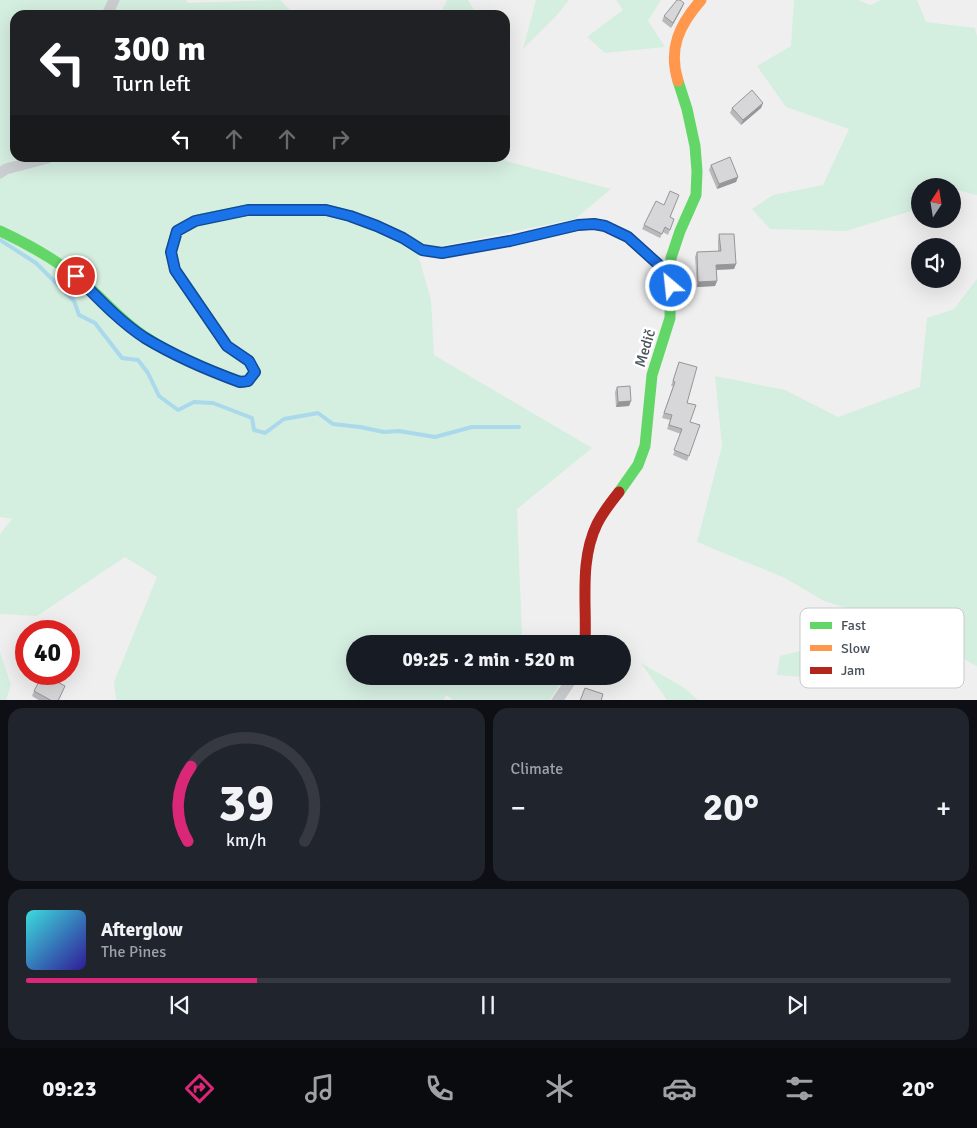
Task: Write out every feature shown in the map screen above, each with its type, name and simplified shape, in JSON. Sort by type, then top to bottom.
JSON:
[{"type":"street","name":"Medič","points":[[586,635],[587,623],[584,587],[590,543],[597,524],[631,478],[642,455],[648,428],[651,382],[670,319],[669,274],[676,242],[696,197],[698,175],[690,121],[676,69],[674,54],[681,32],[696,5],[701,0]]},
{"type":"street","points":[[0,173],[6,169],[33,162]]},
{"type":"street","points":[[0,230],[26,243],[76,276],[118,317],[144,337],[192,363],[240,382],[248,381],[255,372],[249,361],[227,346],[175,270],[171,252],[177,231],[195,221],[248,210],[326,210],[377,226],[403,238],[422,250],[442,253],[510,241],[578,225],[594,224],[605,226],[628,237],[669,274]]},
{"type":"street","points":[[557,700],[568,685]]},
{"type":"green space","points":[[0,0],[186,0],[188,3],[280,0],[290,10],[10,10],[10,162],[510,162],[611,189],[575,219],[417,251],[431,300],[434,355],[592,448],[517,509],[522,635],[346,635],[346,685],[559,685],[550,700],[453,700],[446,695],[444,700],[116,700],[114,682],[157,577],[125,557],[37,616],[0,614],[0,534],[12,519],[0,517]]},
{"type":"green space","points":[[447,0],[468,0],[474,10],[442,10]]},
{"type":"green space","points":[[536,0],[569,0],[523,49]]},
{"type":"green space","points":[[616,0],[661,0],[648,21],[665,47],[605,53],[587,37],[623,10]]},
{"type":"green space","points":[[794,0],[858,0],[870,5],[881,0],[917,0],[926,22],[975,28],[977,37],[977,195],[961,191],[961,178],[911,178],[911,211],[846,231],[770,229],[752,209],[773,195],[823,185],[849,129],[786,107],[757,66],[791,46]]},
{"type":"green space","points":[[977,279],[977,666],[964,659],[964,608],[847,608],[824,601],[785,578],[697,542],[722,446],[715,376],[785,390],[838,417],[920,387],[927,318],[954,309]]},
{"type":"green space","points":[[800,651],[800,677],[777,675],[780,656]]},
{"type":"green space","points":[[0,652],[11,685],[6,700],[0,700]]},
{"type":"green space","points":[[641,663],[683,687],[698,700],[667,700]]},
{"type":"building","points":[[677,0],[684,3],[673,23],[664,16]]},
{"type":"building","points":[[752,90],[763,103],[743,120],[732,108]]},
{"type":"building","points":[[730,157],[738,177],[719,184],[711,165]]},
{"type":"building","points":[[670,191],[679,195],[670,217],[674,219],[670,230],[665,227],[662,234],[644,225],[656,201],[664,205]]},
{"type":"building","points":[[719,234],[734,234],[736,264],[716,265],[717,281],[698,282],[697,252],[721,251]]},
{"type":"building","points":[[679,362],[697,367],[687,403],[696,405],[690,422],[700,425],[689,456],[674,450],[682,429],[669,425],[672,415],[664,413],[675,382],[673,381]]},
{"type":"building","points":[[630,386],[631,401],[618,402],[617,387]]},
{"type":"building","points":[[37,685],[65,686],[58,700],[50,700],[34,691]]},
{"type":"building","points":[[585,688],[603,694],[601,700],[580,700]]},
{"type":"waterway","points":[[0,240],[36,263],[74,301],[79,315],[95,323],[122,358],[138,360],[148,373],[159,396],[178,410],[194,402],[213,403],[252,418],[254,430],[265,433],[284,419],[318,413],[333,424],[435,437],[472,427],[519,427]]},
{"type":"traffic: fast","points":[[619,492],[638,465],[645,446],[652,375],[670,318],[671,258],[680,231],[696,195],[695,146],[687,109],[678,81]]},
{"type":"traffic: fast","points":[[198,220],[248,210],[326,210],[377,226],[403,238],[422,250],[442,253],[510,241],[578,225],[594,224],[605,226],[628,237],[669,274]]},
{"type":"traffic: fast","points":[[0,231],[33,248],[65,268],[128,324],[155,343],[190,362],[243,382]]},
{"type":"traffic: slow","points":[[678,81],[675,69],[675,48],[681,28],[701,0]]},
{"type":"traffic: slow","points":[[198,220],[177,231],[171,252],[175,270],[227,346],[249,361],[255,372],[248,381],[243,382]]},
{"type":"traffic: jam","points":[[585,635],[585,583],[591,538],[604,511],[619,492]]},
{"type":"route","points":[[76,276],[118,317],[144,337],[192,363],[240,382],[248,381],[255,372],[249,361],[227,346],[175,270],[171,252],[177,231],[195,221],[248,210],[326,210],[377,226],[403,238],[422,250],[442,253],[510,241],[578,225],[594,224],[616,230],[628,237],[669,274],[671,286]]}]
